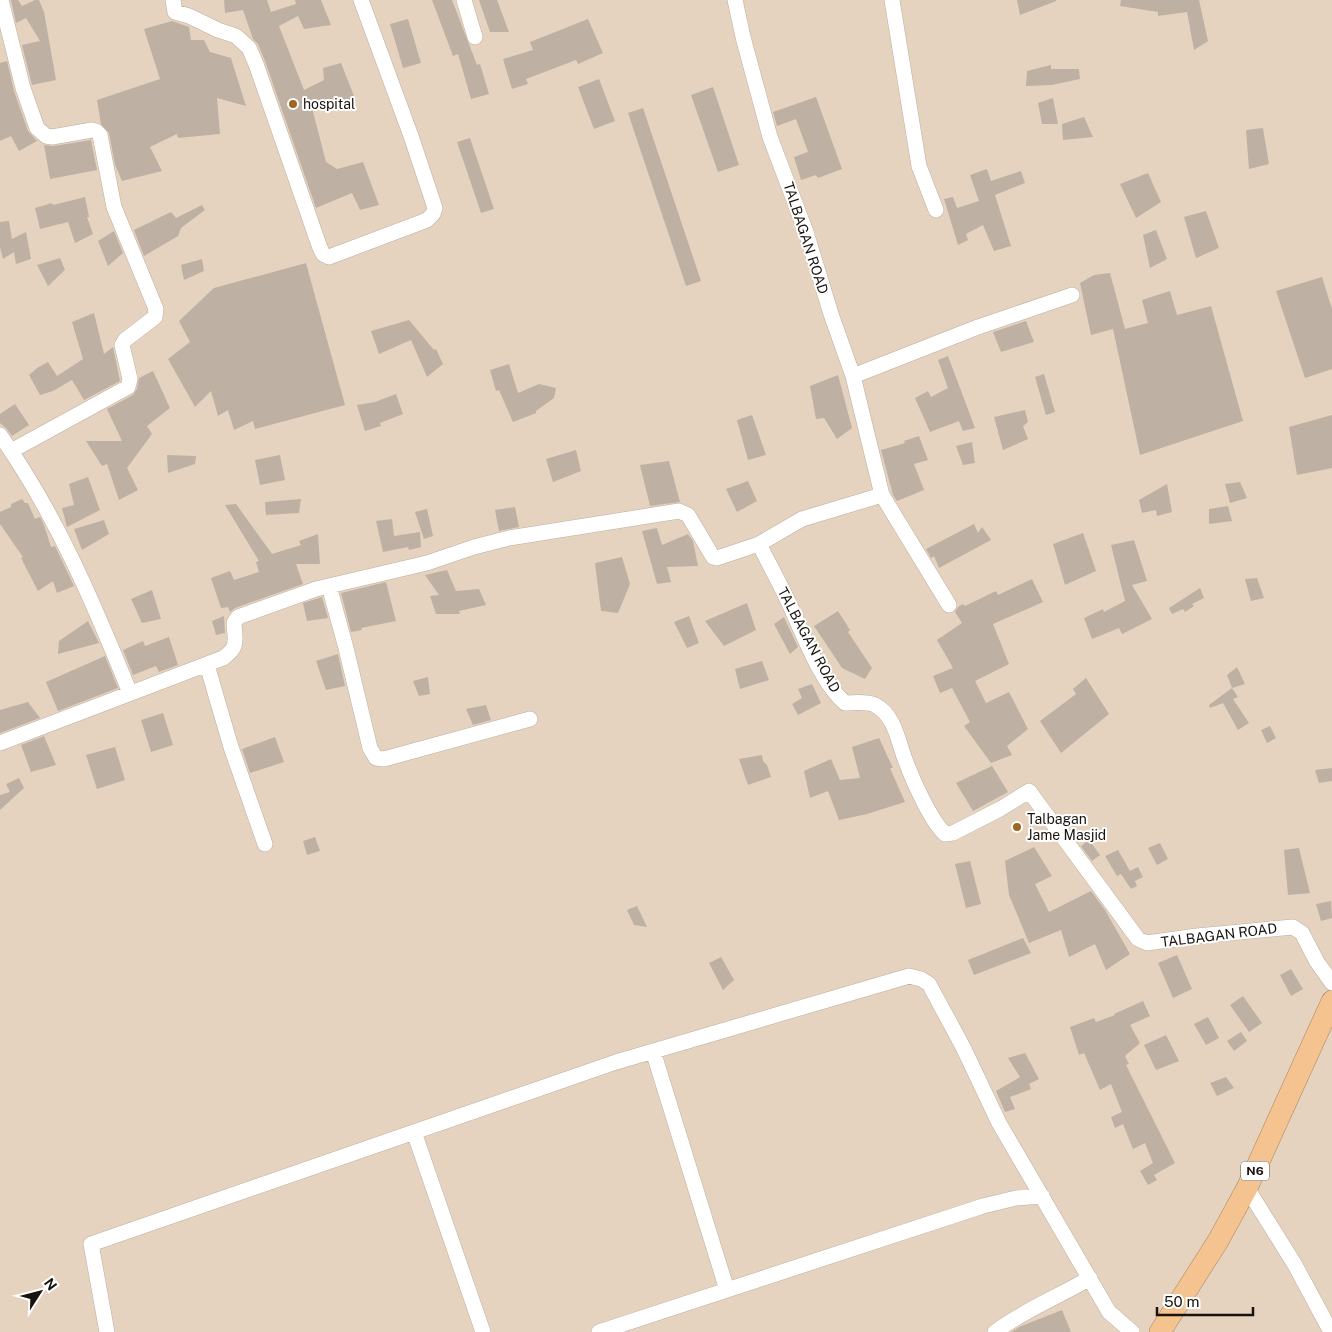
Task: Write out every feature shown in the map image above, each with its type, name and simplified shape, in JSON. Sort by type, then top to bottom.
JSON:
[{"type":"highway","name":"N6","points":[[1160,1332],[1218,1241],[1247,1188],[1331,1007]]},
{"type":"street","points":[[0,0],[23,88],[38,128],[46,136],[52,137],[92,130],[100,135],[114,207],[156,309],[155,317],[125,340],[122,345],[130,380],[128,387],[11,451]]},
{"type":"street","points":[[173,0],[175,12],[236,36],[249,48],[320,248],[323,254],[329,257],[427,220],[433,214],[435,208],[411,136],[361,0]]},
{"type":"street","points":[[464,0],[475,37]]},
{"type":"street","name":"TALBAGAN ROAD","points":[[735,0],[770,137],[806,232],[852,376],[882,495],[949,605]]},
{"type":"street","points":[[892,0],[920,166],[936,210]]},
{"type":"street","points":[[852,376],[978,327],[1072,295]]},
{"type":"street","points":[[0,435],[46,508],[103,626],[130,693]]},
{"type":"street","points":[[0,743],[223,658],[230,653],[236,640],[234,623],[238,617],[328,586],[427,563],[474,547],[510,538],[679,511],[685,513],[690,518],[713,557],[717,558],[759,544],[802,519],[882,495]]},
{"type":"street","name":"TALBAGAN ROAD","points":[[759,544],[805,639],[832,689],[845,703],[863,702],[874,704],[884,711],[892,723],[906,763],[927,807],[944,832],[953,833],[1029,791],[1138,939],[1147,944],[1197,936],[1293,927],[1302,933],[1317,962],[1332,983]]},
{"type":"street","points":[[328,586],[346,648],[370,748],[376,758],[384,759],[530,719]]},
{"type":"street","points":[[206,665],[231,748],[264,844]]},
{"type":"street","points":[[107,1332],[91,1244],[616,1062],[910,976],[921,979],[929,984],[934,992],[963,1047],[999,1124],[1110,1312],[1132,1332]]},
{"type":"street","points":[[653,1051],[727,1290]]},
{"type":"street","points":[[414,1132],[483,1332]]},
{"type":"street","points":[[1247,1188],[1295,1265],[1331,1332]]},
{"type":"street","points":[[599,1332],[983,1206],[1016,1198],[1042,1196]]},
{"type":"street","points":[[994,1332],[1015,1317],[1090,1278]]},
{"type":"shaded area","points":[[0,0],[1332,0],[1332,1332],[0,1332]]},
{"type":"building","points":[[11,0],[18,0],[22,6],[39,0],[44,12],[56,80],[32,85],[22,45],[40,41],[26,18],[16,23]]},
{"type":"building","name":"hospital","points":[[224,0],[267,0],[271,12],[296,4],[295,0],[321,0],[331,25],[304,29],[298,16],[279,26],[304,90],[324,80],[323,68],[341,63],[356,101],[334,108],[310,100],[326,162],[337,169],[363,162],[379,205],[360,210],[352,193],[316,208],[265,61],[258,44],[253,39],[243,10],[225,13]]},
{"type":"building","points":[[432,0],[452,0],[477,65],[480,64],[489,94],[471,99],[458,54],[453,56]]},
{"type":"building","points":[[479,0],[497,0],[509,32],[490,32]]},
{"type":"building","points":[[1017,0],[1056,0],[1056,1],[1020,15]]},
{"type":"building","points":[[1121,0],[1199,0],[1208,41],[1194,50],[1187,12],[1158,16],[1158,12],[1120,6]]},
{"type":"building","points":[[408,19],[421,63],[403,68],[390,24]]},
{"type":"building","points":[[588,19],[603,53],[578,64],[576,60],[526,79],[528,84],[512,89],[503,59],[533,50],[530,42]]},
{"type":"building","points":[[172,21],[189,27],[191,40],[204,40],[210,52],[231,58],[246,106],[217,98],[220,134],[178,138],[177,134],[150,147],[162,171],[122,181],[115,165],[109,133],[101,124],[97,100],[160,79],[144,29]]},
{"type":"building","points":[[7,61],[14,91],[28,131],[37,141],[19,151],[11,136],[0,141],[0,63]]},
{"type":"building","points":[[1051,65],[1051,69],[1079,69],[1080,79],[1052,85],[1026,86],[1027,71]]},
{"type":"building","points":[[599,79],[615,121],[594,129],[578,87]]},
{"type":"building","points":[[713,87],[739,165],[718,172],[691,95]]},
{"type":"building","points":[[816,97],[842,169],[818,178],[816,175],[801,180],[794,157],[808,152],[796,119],[777,126],[773,112]]},
{"type":"building","points":[[1053,98],[1058,124],[1042,124],[1038,103]]},
{"type":"building","points":[[643,108],[701,281],[686,286],[628,113]]},
{"type":"building","points":[[1084,117],[1093,137],[1063,140],[1062,124]]},
{"type":"building","points":[[1263,128],[1269,164],[1249,169],[1246,130]]},
{"type":"building","points":[[470,138],[494,209],[481,213],[457,142]]},
{"type":"building","points":[[91,140],[97,170],[50,179],[44,145],[54,146]]},
{"type":"building","points":[[987,169],[991,181],[1021,171],[1025,183],[995,195],[1011,246],[994,251],[983,225],[966,234],[968,240],[958,245],[944,199],[953,197],[957,208],[979,201],[970,175]]},
{"type":"building","points":[[1148,173],[1161,202],[1136,218],[1120,184]]},
{"type":"building","points":[[85,197],[89,217],[87,217],[93,234],[75,243],[68,222],[40,229],[35,208]]},
{"type":"building","points":[[202,205],[205,210],[181,228],[178,236],[144,256],[134,230],[171,212],[176,218]]},
{"type":"building","points":[[1206,211],[1219,248],[1196,258],[1184,217]]},
{"type":"building","points":[[9,221],[12,239],[26,232],[31,259],[16,264],[14,252],[3,259],[0,247],[0,222]]},
{"type":"building","points":[[1156,230],[1167,259],[1150,268],[1143,235]]},
{"type":"building","points":[[114,231],[123,253],[108,266],[98,241]]},
{"type":"building","points":[[60,258],[65,270],[48,286],[37,265]]},
{"type":"building","points":[[202,259],[204,271],[184,280],[181,265]]},
{"type":"building","points":[[306,263],[345,405],[255,429],[253,421],[234,430],[228,410],[218,416],[211,391],[195,407],[168,359],[190,342],[179,321],[214,288]]},
{"type":"building","points":[[1110,273],[1125,329],[1148,323],[1142,300],[1170,291],[1177,315],[1211,306],[1243,421],[1140,455],[1113,329],[1091,335],[1080,283],[1094,275]]},
{"type":"building","points":[[1322,277],[1332,309],[1332,369],[1305,378],[1276,291]]},
{"type":"building","points":[[94,313],[104,354],[113,347],[120,381],[84,400],[72,380],[53,391],[40,395],[29,375],[48,362],[57,376],[83,359],[72,322]]},
{"type":"building","points":[[409,320],[434,350],[436,349],[443,364],[427,377],[411,340],[379,354],[371,331]]},
{"type":"building","points":[[1026,321],[1034,342],[1001,352],[993,332]]},
{"type":"building","points":[[948,356],[975,428],[963,431],[959,421],[930,432],[915,398],[928,391],[931,397],[948,388],[938,360]]},
{"type":"building","points":[[509,364],[518,393],[539,384],[556,388],[554,398],[536,411],[536,413],[513,422],[499,390],[496,391],[490,370]]},
{"type":"building","points":[[153,371],[170,408],[147,426],[152,434],[127,468],[138,490],[119,500],[107,464],[102,466],[86,441],[122,441],[107,409],[133,395],[137,389],[139,378]]},
{"type":"building","points":[[1044,374],[1055,412],[1046,415],[1035,377]]},
{"type":"building","points":[[838,375],[852,428],[837,439],[824,418],[816,419],[810,386]]},
{"type":"building","points":[[396,394],[403,414],[380,423],[381,426],[365,431],[357,405],[375,402]]},
{"type":"building","points":[[15,404],[29,425],[12,436],[0,423],[0,414]]},
{"type":"building","points":[[1025,410],[1028,422],[1023,426],[1028,439],[1003,450],[994,417]]},
{"type":"building","points":[[752,415],[766,455],[748,460],[737,420]]},
{"type":"building","points":[[1332,415],[1332,468],[1297,475],[1289,427]]},
{"type":"building","points":[[919,436],[928,460],[914,464],[924,490],[897,501],[893,495],[881,450],[905,443],[904,441]]},
{"type":"building","points":[[972,442],[975,463],[963,465],[956,446]]},
{"type":"building","points":[[576,450],[581,471],[553,482],[546,459]]},
{"type":"building","points":[[167,455],[196,456],[195,464],[168,473]]},
{"type":"building","points":[[280,455],[285,480],[260,485],[255,460]]},
{"type":"building","points":[[669,461],[680,502],[650,506],[640,465]]},
{"type":"building","points":[[88,477],[100,510],[67,527],[62,508],[74,505],[69,484]]},
{"type":"building","points":[[748,481],[757,501],[737,512],[726,489]]},
{"type":"building","points":[[1240,482],[1247,498],[1230,503],[1225,484]]},
{"type":"building","points":[[1167,484],[1172,512],[1157,516],[1156,510],[1142,513],[1139,500]]},
{"type":"building","points":[[22,499],[25,503],[28,503],[35,519],[40,517],[51,547],[55,546],[74,586],[57,593],[53,581],[38,591],[21,558],[23,557],[0,524],[0,512]]},
{"type":"building","points":[[301,499],[299,513],[266,515],[265,502]]},
{"type":"building","points":[[236,504],[272,554],[301,545],[299,541],[318,534],[320,564],[296,564],[303,584],[235,608],[230,612],[228,607],[221,608],[211,578],[230,571],[234,580],[259,572],[256,562],[259,561],[225,505]]},
{"type":"building","points":[[1228,506],[1232,521],[1209,524],[1209,509]]},
{"type":"building","points":[[515,507],[519,527],[499,531],[495,510]]},
{"type":"building","points":[[427,509],[433,536],[424,539],[415,512]]},
{"type":"building","points":[[392,519],[394,536],[420,532],[421,547],[409,550],[408,547],[383,552],[376,521]]},
{"type":"building","points":[[104,520],[109,534],[82,550],[74,529]]},
{"type":"building","points":[[974,524],[978,533],[982,527],[991,540],[939,568],[934,556],[931,558],[926,549]]},
{"type":"building","points":[[657,528],[662,545],[688,534],[693,541],[698,566],[667,567],[671,582],[657,584],[642,531]]},
{"type":"building","points":[[1083,533],[1096,571],[1065,585],[1053,544]]},
{"type":"building","points":[[1134,540],[1147,581],[1132,585],[1152,619],[1122,634],[1119,628],[1092,639],[1084,618],[1103,609],[1104,612],[1125,601],[1111,545]]},
{"type":"building","points":[[622,557],[630,584],[618,613],[601,611],[595,563]]},
{"type":"building","points":[[447,570],[456,591],[479,589],[486,605],[459,611],[460,614],[436,614],[430,596],[439,595],[425,575]]},
{"type":"building","points":[[1257,578],[1264,598],[1251,601],[1245,579]]},
{"type":"building","points":[[1032,579],[1043,602],[993,624],[1009,664],[975,681],[986,703],[1009,692],[1028,729],[1007,746],[1012,755],[991,763],[964,726],[970,722],[952,688],[940,693],[933,676],[953,668],[937,640],[962,623],[955,612],[958,607],[963,604],[965,606],[996,591],[998,595]]},
{"type":"building","points":[[386,582],[396,621],[361,628],[362,630],[351,632],[341,593]]},
{"type":"building","points":[[1200,588],[1204,598],[1192,604],[1194,606],[1185,612],[1183,609],[1172,614],[1169,608]]},
{"type":"building","points":[[152,590],[161,619],[142,623],[131,599]]},
{"type":"building","points":[[322,597],[328,618],[307,621],[303,603]]},
{"type":"building","points":[[747,603],[756,630],[724,646],[705,621]]},
{"type":"building","points":[[838,611],[850,630],[848,632],[872,668],[865,679],[842,668],[814,626]]},
{"type":"building","points":[[224,616],[225,633],[216,635],[212,621]]},
{"type":"building","points":[[689,616],[699,643],[687,648],[674,622]]},
{"type":"building","points":[[784,617],[798,647],[790,654],[774,624]]},
{"type":"building","points":[[88,621],[99,643],[58,654],[59,641]]},
{"type":"building","points":[[169,637],[178,665],[159,672],[156,666],[133,675],[123,650],[143,641],[145,646]]},
{"type":"building","points":[[338,654],[345,686],[326,690],[316,661]]},
{"type":"building","points":[[105,656],[118,688],[58,711],[46,682]]},
{"type":"building","points":[[762,661],[769,680],[740,689],[735,669]]},
{"type":"building","points":[[1237,667],[1245,684],[1232,688],[1227,675]]},
{"type":"building","points":[[428,677],[430,694],[419,696],[413,681]]},
{"type":"building","points":[[1086,678],[1109,714],[1061,753],[1040,721],[1076,694],[1073,689]]},
{"type":"building","points":[[812,684],[821,703],[798,715],[792,704],[802,698],[798,689]]},
{"type":"building","points":[[1232,688],[1238,697],[1233,699],[1249,723],[1238,730],[1223,703],[1210,708],[1209,705]]},
{"type":"building","points":[[28,702],[40,718],[0,733],[0,710]]},
{"type":"building","points":[[486,705],[491,720],[473,725],[466,709]]},
{"type":"building","points":[[163,713],[173,745],[151,752],[141,720]]},
{"type":"building","points":[[1270,726],[1276,738],[1267,743],[1261,730]]},
{"type":"building","points":[[44,736],[56,765],[31,772],[21,745]]},
{"type":"building","points":[[275,737],[284,762],[250,773],[242,749]]},
{"type":"building","points":[[879,738],[893,768],[890,768],[905,802],[867,814],[839,820],[828,791],[810,798],[804,771],[831,759],[840,780],[860,778],[852,747]]},
{"type":"building","points":[[115,747],[125,780],[97,789],[86,755]]},
{"type":"building","points":[[762,755],[771,777],[748,785],[739,759]]},
{"type":"building","points":[[992,766],[1008,792],[973,811],[956,783]]},
{"type":"building","points":[[1332,768],[1332,781],[1319,783],[1315,770]]},
{"type":"building","points":[[19,778],[24,788],[0,810],[0,795],[10,792],[6,784]]},
{"type":"building","points":[[315,837],[320,851],[307,855],[303,841]]},
{"type":"building","points":[[1089,840],[1100,855],[1092,861],[1081,846]]},
{"type":"building","points":[[1160,843],[1168,859],[1157,865],[1148,848]]},
{"type":"building","points":[[1034,847],[1052,876],[1035,884],[1049,912],[1091,891],[1105,910],[1130,954],[1106,970],[1095,944],[1069,957],[1061,930],[1029,943],[1009,895],[1005,861]]},
{"type":"building","points":[[1299,848],[1310,893],[1288,895],[1284,850]]},
{"type":"building","points":[[1118,850],[1130,871],[1138,867],[1143,877],[1135,881],[1137,886],[1131,889],[1121,874],[1117,876],[1105,856]]},
{"type":"building","points":[[970,861],[981,904],[966,908],[955,864]]},
{"type":"building","points":[[1331,901],[1332,918],[1321,921],[1316,904]]},
{"type":"building","points":[[637,906],[647,927],[634,925],[627,910]]},
{"type":"building","points":[[1023,938],[1031,953],[974,975],[968,960]]},
{"type":"building","points":[[1177,955],[1192,989],[1173,998],[1158,963]]},
{"type":"building","points":[[721,957],[734,980],[723,990],[709,963]]},
{"type":"building","points":[[1291,969],[1303,989],[1291,996],[1280,975]]},
{"type":"building","points":[[1243,996],[1262,1023],[1249,1032],[1230,1005]]},
{"type":"building","points":[[1143,1001],[1150,1016],[1130,1025],[1140,1043],[1125,1056],[1129,1064],[1126,1065],[1175,1163],[1154,1175],[1157,1180],[1148,1185],[1140,1171],[1153,1163],[1145,1143],[1133,1149],[1123,1124],[1115,1128],[1111,1117],[1122,1112],[1111,1084],[1100,1090],[1084,1053],[1079,1055],[1070,1027],[1094,1018],[1096,1022]]},
{"type":"building","points":[[1208,1017],[1219,1038],[1206,1045],[1194,1024]]},
{"type":"building","points":[[1241,1032],[1247,1041],[1234,1051],[1227,1041]]},
{"type":"building","points":[[1166,1035],[1179,1061],[1156,1070],[1144,1045]]},
{"type":"building","points":[[1025,1053],[1039,1079],[1029,1084],[1031,1089],[1010,1097],[1015,1109],[1005,1112],[996,1091],[1020,1077],[1008,1058]]},
{"type":"building","points":[[1226,1077],[1234,1088],[1217,1096],[1210,1083]]},
{"type":"building","points":[[1062,1310],[1071,1332],[1011,1332],[1019,1327]]},
{"type":"place","name":"hospital","points":[[293,104]]},
{"type":"place","name":"Talbagan Jame Masjid","points":[[1017,827]]}]
